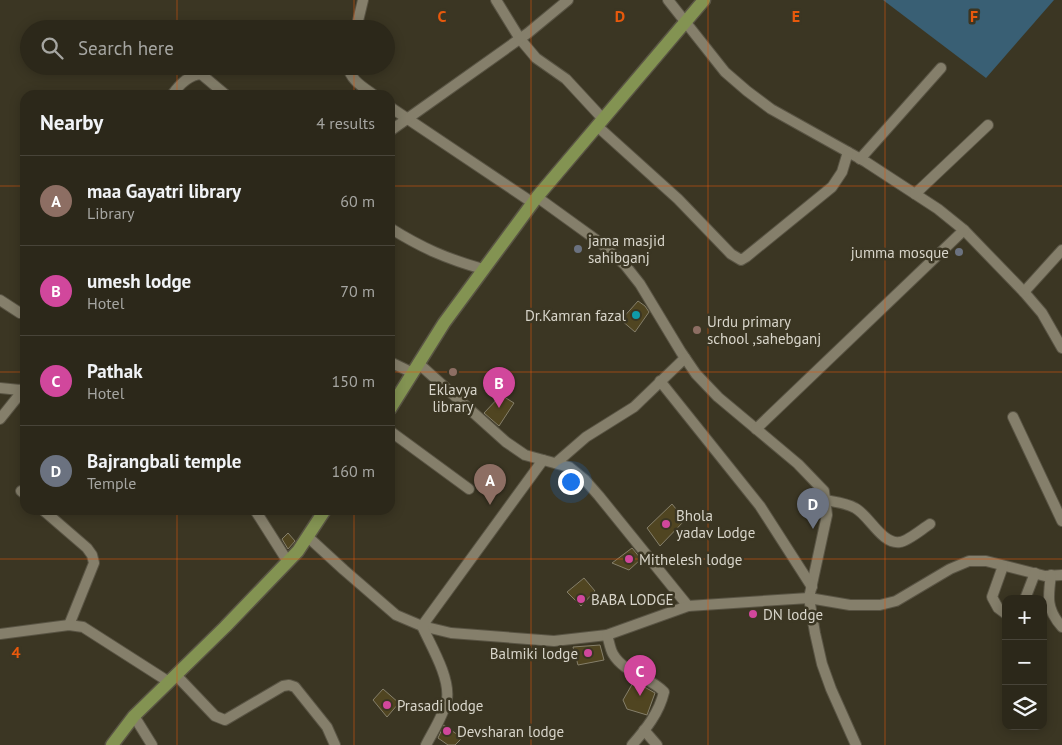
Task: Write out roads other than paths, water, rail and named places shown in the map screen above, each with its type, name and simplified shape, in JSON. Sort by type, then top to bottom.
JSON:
[{"type":"main road","points":[[395,401],[444,323],[535,200],[704,0]]},
{"type":"main road","points":[[112,745],[134,716],[226,627],[288,562],[298,551],[323,515]]},
{"type":"street","points":[[358,20],[363,0]]},
{"type":"street","points":[[496,0],[520,39],[536,58],[566,79],[600,123],[678,198],[731,254],[741,260],[746,258],[832,188],[842,172],[848,152]]},
{"type":"street","points":[[395,127],[520,39],[568,0]]},
{"type":"street","points":[[668,0],[725,72],[747,91],[771,109],[860,158],[938,209],[964,230],[1042,313],[1062,348]]},
{"type":"street","points":[[860,158],[942,68]]},
{"type":"street","points":[[176,90],[185,80],[194,75]]},
{"type":"street","points":[[202,75],[220,90]]},
{"type":"street","points":[[351,75],[368,90]]},
{"type":"street","points":[[395,111],[602,244],[625,266],[640,284],[684,358],[696,374],[718,397],[798,464],[824,491],[828,515],[809,598],[822,664],[856,745]]},
{"type":"street","points":[[915,194],[988,125]]},
{"type":"street","points":[[756,429],[964,230]]},
{"type":"street","points":[[395,231],[450,260],[483,269]]},
{"type":"street","points":[[1024,292],[1062,250]]},
{"type":"street","points":[[0,300],[20,313]]},
{"type":"street","points":[[556,463],[586,437],[634,407],[684,358]]},
{"type":"street","points":[[395,363],[416,368],[506,442],[525,455],[569,467],[585,480],[688,606]]},
{"type":"street","points":[[660,382],[760,506],[812,587]]},
{"type":"street","points":[[0,388],[20,389]]},
{"type":"street","points":[[0,418],[20,395]]},
{"type":"street","points":[[1013,417],[1062,522]]},
{"type":"street","points":[[395,435],[470,489]]},
{"type":"street","points":[[422,626],[543,460]]},
{"type":"street","points":[[825,500],[854,507],[891,542],[901,542],[930,524]]},
{"type":"street","points":[[49,515],[86,548],[92,555],[94,563],[69,625]]},
{"type":"street","points":[[257,515],[288,562]]},
{"type":"street","points":[[308,537],[396,614],[422,626],[451,633],[554,641],[607,636],[688,606],[809,598],[850,605],[880,605],[896,601],[969,561],[986,561],[1035,574],[1057,575],[1048,596],[1049,605],[1062,627]]},
{"type":"street","points":[[1002,611],[998,608],[992,597],[1003,566]]},
{"type":"street","points":[[1027,595],[1035,574]]},
{"type":"street","points":[[0,634],[69,625],[83,626],[173,678],[215,716],[225,720],[289,684],[295,687],[328,727],[334,745]]},
{"type":"street","points":[[422,626],[445,679],[447,689],[447,699],[443,711],[426,745]]},
{"type":"street","points":[[607,636],[613,654],[622,663],[658,685],[664,692],[661,705],[632,745]]},
{"type":"street","points":[[134,716],[152,745]]},
{"type":"street","points":[[644,730],[657,745]]},
{"type":"water","points":[[883,0],[1054,0],[986,78]]},
{"type":"place","name":"jama masjid sahibganj","points":[[578,249]]},
{"type":"place","name":"jumma mosque","points":[[959,252]]},
{"type":"place","name":"Dr.Kamran fazal","points":[[636,315]]},
{"type":"place","name":"Urdu primary school ,sahebganj","points":[[697,330]]},
{"type":"place","name":"Eklavya library","points":[[453,372]]},
{"type":"place","name":"umesh lodge","points":[[499,408]]},
{"type":"place","name":"maa Gayatri library","points":[[490,505]]},
{"type":"place","name":"Bhola yadav Lodge","points":[[666,524]]},
{"type":"place","name":"Bajrangbali temple","points":[[813,529]]},
{"type":"place","name":"Mithelesh lodge","points":[[629,559]]},
{"type":"place","name":"BABA LODGE","points":[[581,599]]},
{"type":"place","name":"DN lodge","points":[[753,614]]},
{"type":"place","name":"Balmiki lodge","points":[[588,653]]},
{"type":"place","name":"Pathak","points":[[640,696]]},
{"type":"place","name":"Prasadi lodge","points":[[387,705]]},
{"type":"place","name":"Devsharan lodge","points":[[447,731]]}]
